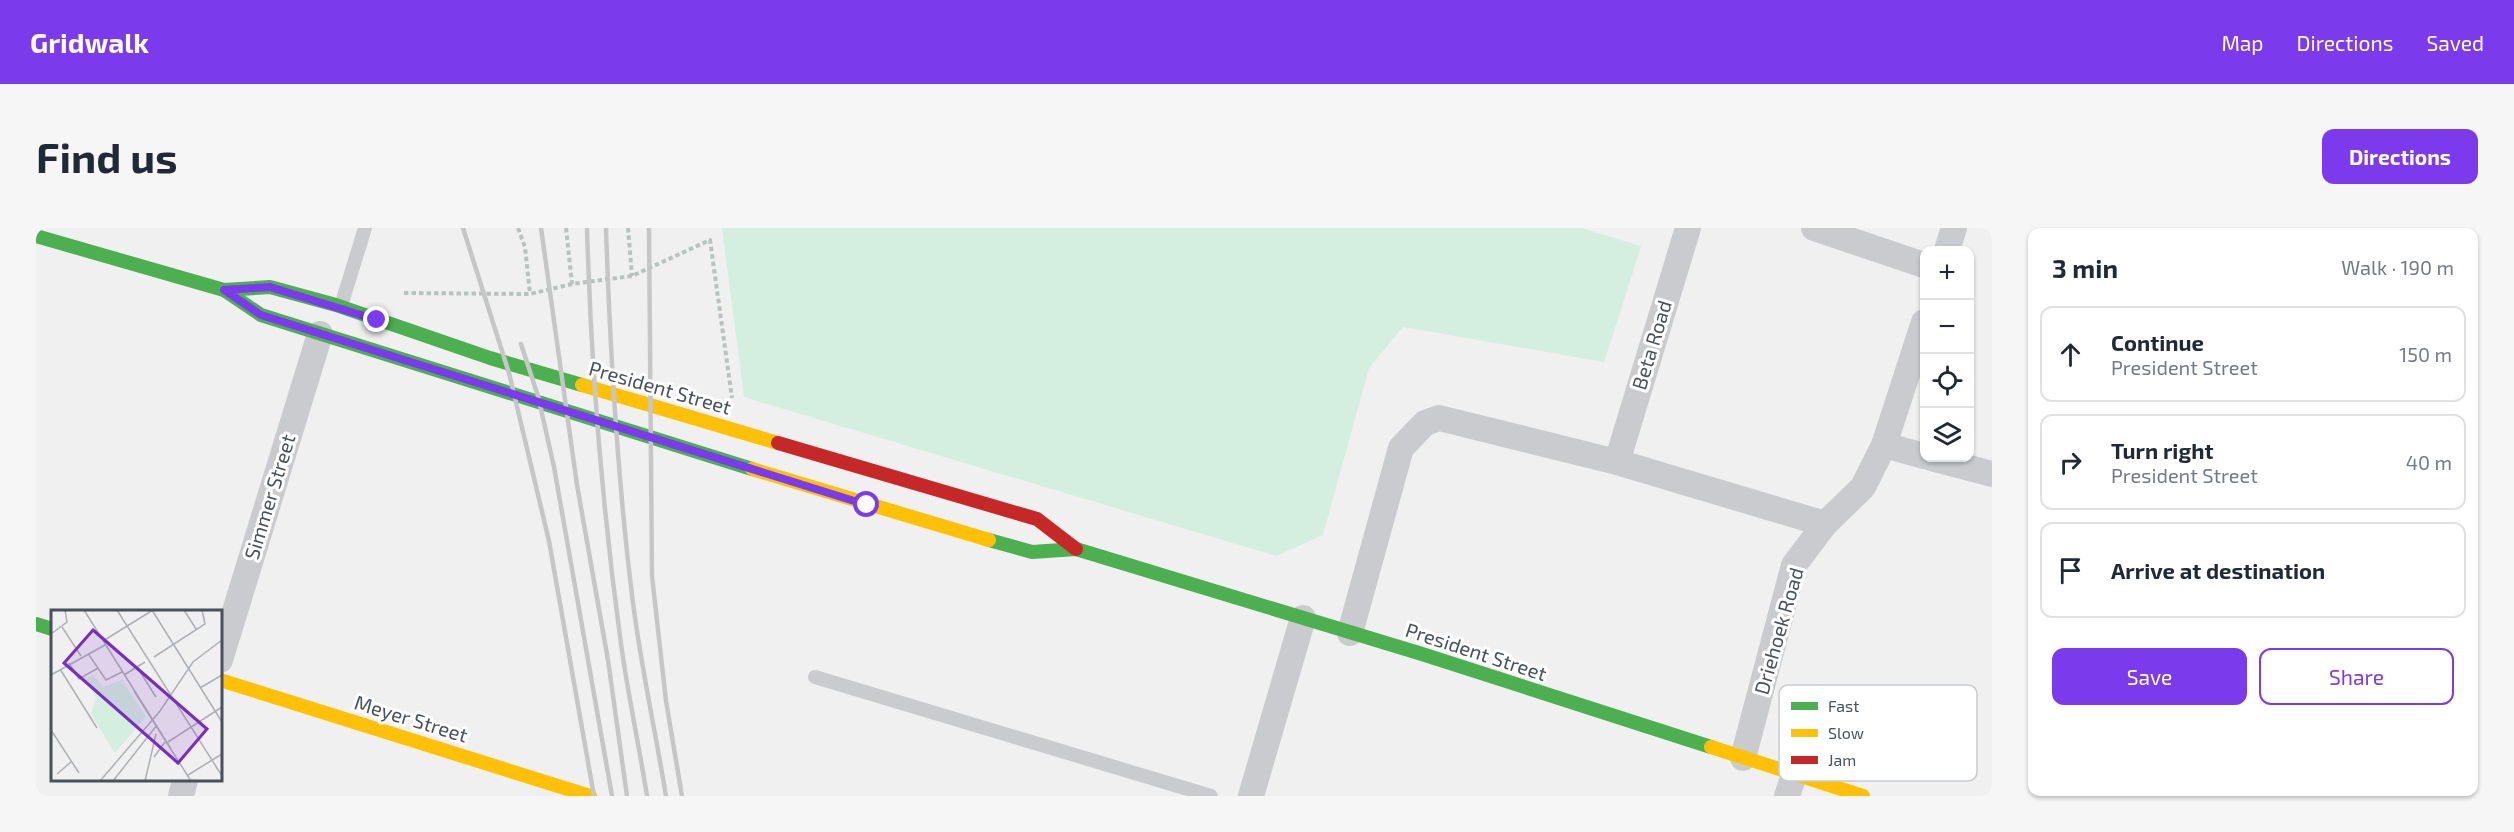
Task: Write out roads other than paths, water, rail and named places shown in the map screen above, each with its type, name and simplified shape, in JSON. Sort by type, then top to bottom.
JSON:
[{"type":"street","name":"Beta Road","points":[[1617,462],[1688,228]]},
{"type":"street","points":[[1814,228],[1920,264]]},
{"type":"street","points":[[1948,246],[1954,228]]},
{"type":"street","name":"President Street","points":[[36,236],[224,290],[261,315],[924,522],[1032,552],[1076,549]]},
{"type":"street","name":"President Street","points":[[224,290],[270,287],[341,307],[501,361],[1037,519],[1076,549],[1303,618],[1743,758],[1779,778]]},
{"type":"street","name":"Simmer Street","points":[[222,653],[320,334]]},
{"type":"street","name":"Driehoek Road","points":[[1743,758],[1794,565],[1825,524],[1863,487],[1884,445],[1920,334]]},
{"type":"street","points":[[1350,633],[1401,448],[1425,423],[1439,418],[1617,462],[1825,524]]},
{"type":"street","points":[[1884,445],[1920,455]]},
{"type":"street","points":[[1946,462],[1992,474]]},
{"type":"street","points":[[1251,796],[1303,618]]},
{"type":"street","points":[[36,624],[51,629]]},
{"type":"street","name":"Meyer Street","points":[[222,681],[590,796]]},
{"type":"street","points":[[181,796],[185,781]]},
{"type":"street","name":"President Street","points":[[1791,785],[1863,796]]},
{"type":"lane","points":[[341,307],[365,228]]},
{"type":"lane","points":[[815,677],[1211,796]]},
{"type":"railway","points":[[463,228],[509,373],[549,541],[594,796]]},
{"type":"railway","points":[[541,228],[577,485],[608,660],[627,796]]},
{"type":"railway","points":[[587,228],[591,332],[608,540],[624,663],[647,796]]},
{"type":"railway","points":[[606,228],[622,503],[639,645],[666,796]]},
{"type":"railway","points":[[649,228],[652,576],[666,701],[682,796]]},
{"type":"railway","points":[[521,344],[538,396],[554,467],[612,796]]}]
